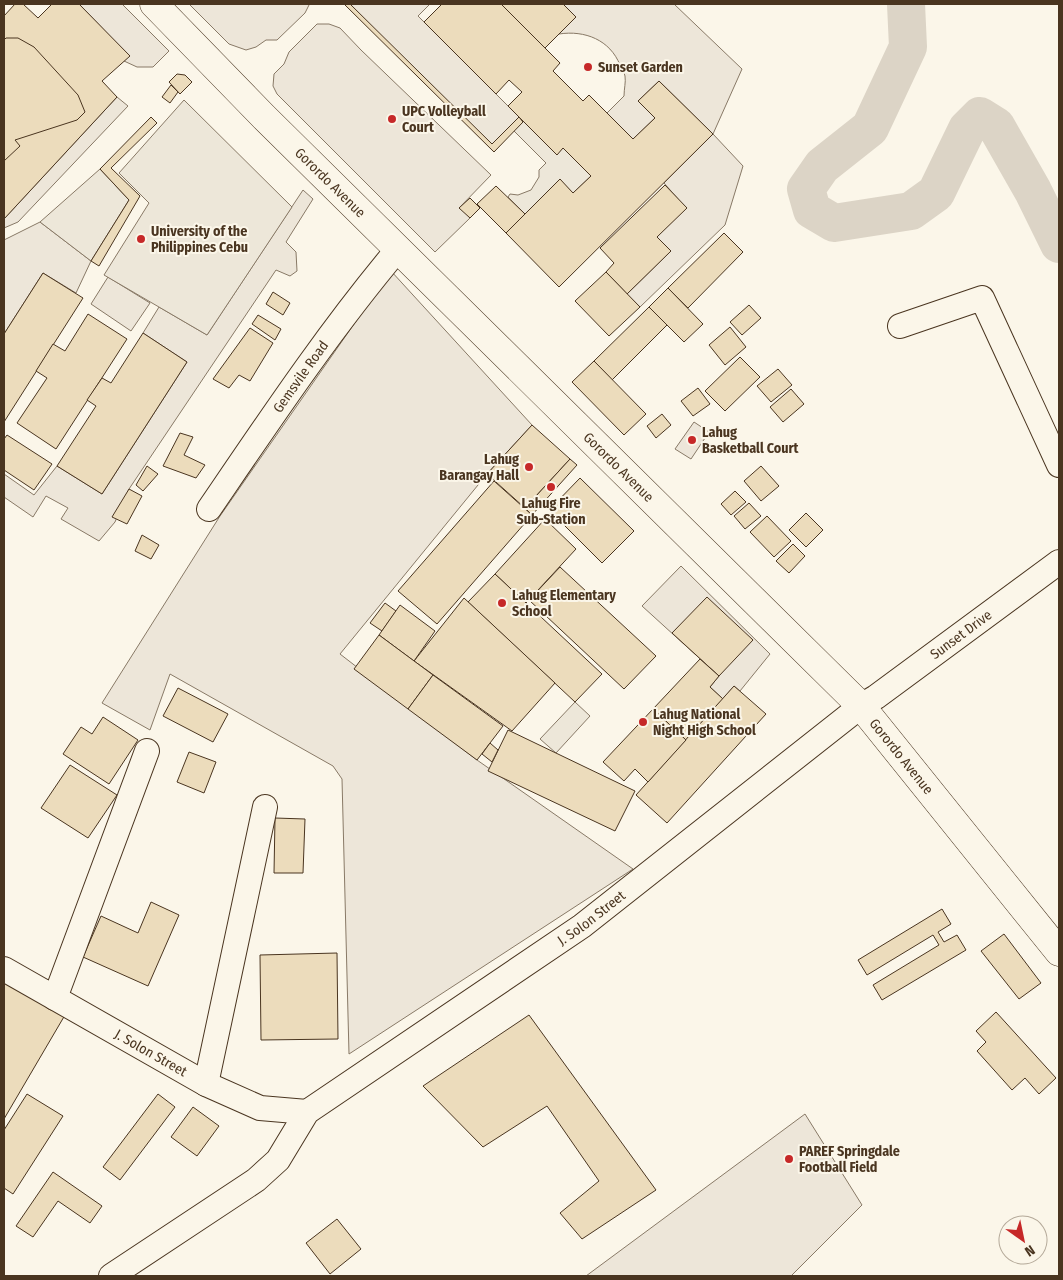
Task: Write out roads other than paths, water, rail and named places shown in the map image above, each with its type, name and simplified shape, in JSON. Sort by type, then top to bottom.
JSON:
[{"type":"main road","name":"Gorordo Avenue","points":[[154,4],[264,117],[861,706],[1059,952]]},
{"type":"street","name":"Gemsvile Road","points":[[209,509],[352,304],[398,249]]},
{"type":"street","points":[[900,326],[982,298],[1059,465]]},
{"type":"street","name":"Sunset Drive","points":[[861,706],[1059,562]]},
{"type":"street","name":"J. Solon Street","points":[[111,1276],[256,1180],[278,1160],[307,1112],[582,926],[861,706]]},
{"type":"street","points":[[55,998],[147,751]]},
{"type":"street","points":[[206,1084],[265,807]]},
{"type":"street","name":"J. Solon Street","points":[[4,969],[206,1084],[260,1108],[307,1112]]},
{"type":"waterway","points":[[906,4],[908,47],[870,128],[822,166],[806,189],[812,210],[834,223],[911,211],[936,193],[967,129],[980,116],[996,126],[1033,191],[1059,244]]},
{"type":"place","name":"Sunset Garden","points":[[588,67]]},
{"type":"place","name":"UPC Volleyball Court","points":[[392,119]]},
{"type":"place","name":"University of the Philippines Cebu","points":[[141,239]]},
{"type":"place","name":"Lahug Basketball Court","points":[[692,440]]},
{"type":"place","name":"Lahug Barangay Hall","points":[[529,467]]},
{"type":"place","name":"Lahug Fire Sub-Station","points":[[551,487]]},
{"type":"place","name":"Lahug Elementary School","points":[[502,603]]},
{"type":"place","name":"Lahug National Night High School","points":[[643,722]]},
{"type":"place","name":"PAREF Springdale Football Field","points":[[789,1159]]}]
